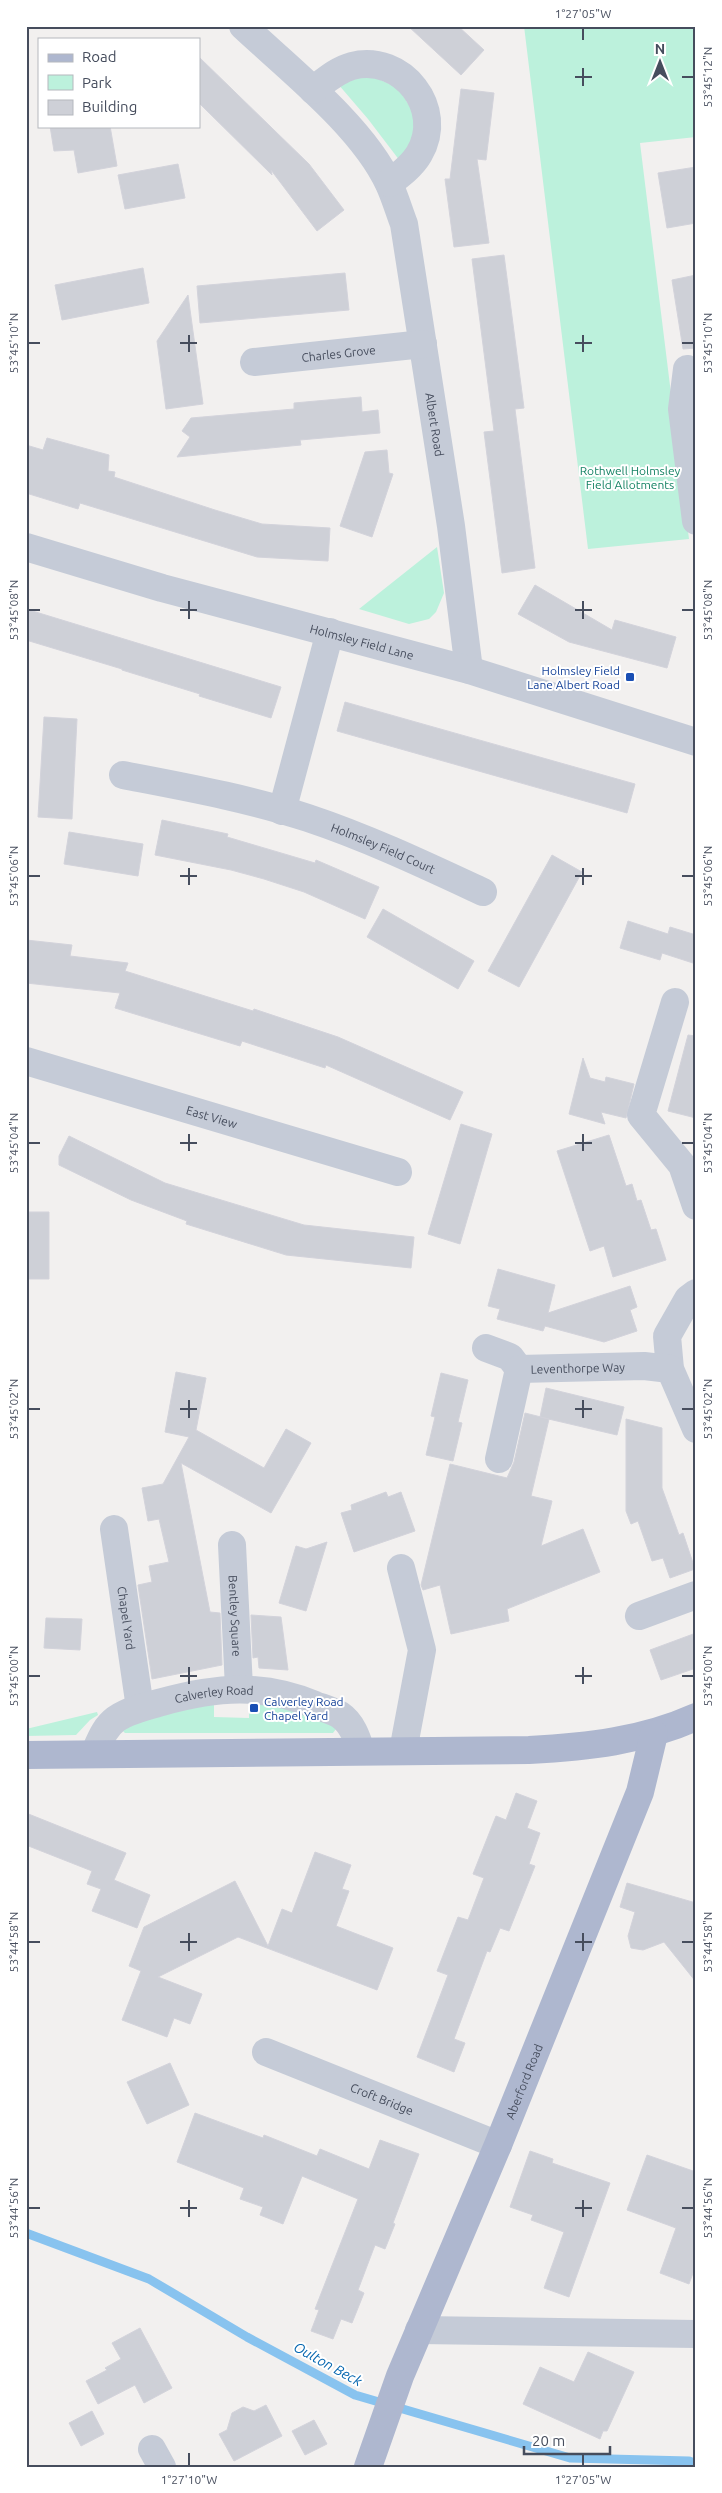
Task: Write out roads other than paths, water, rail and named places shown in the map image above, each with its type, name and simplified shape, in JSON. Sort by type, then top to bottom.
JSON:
[{"type":"main road","points":[[26,1754],[528,1750],[580,1747],[654,1734],[696,1717]]},
{"type":"main road","name":"Aberford Road","points":[[369,2462],[400,2376],[498,2145],[640,1792],[654,1734]]},
{"type":"street","name":"Albert Road","points":[[243,26],[313,90],[365,147],[389,183],[404,224],[451,526],[469,670]]},
{"type":"street","points":[[313,90],[333,75],[351,66],[371,64],[391,68],[408,80],[420,96],[427,115],[426,135],[419,154],[406,170],[389,183]]},
{"type":"street","name":"Charles Grove","points":[[254,362],[423,344]]},
{"type":"street","points":[[687,369],[682,408],[696,521]]},
{"type":"street","name":"Holmsley Field Lane","points":[[26,547],[162,588],[469,670],[696,742]]},
{"type":"street","points":[[282,811],[330,632]]},
{"type":"street","name":"Holmsley Field Court","points":[[123,775],[216,793],[282,811],[397,851],[482,892]]},
{"type":"street","points":[[675,1002],[640,1115],[682,1165],[696,1206]]},
{"type":"street","name":"East View","points":[[26,1061],[398,1172]]},
{"type":"street","points":[[696,1293],[688,1299],[667,1336],[670,1369],[696,1429]]},
{"type":"street","points":[[486,1348],[510,1357],[520,1369]]},
{"type":"street","name":"Leventhorpe Way","points":[[499,1459],[520,1369],[644,1366],[670,1369]]},
{"type":"street","name":"Chapel Yard","points":[[114,1529],[140,1708]]},
{"type":"street","name":"Bentley Square","points":[[232,1545],[239,1688]]},
{"type":"street","points":[[401,1568],[422,1650],[404,1751]]},
{"type":"street","points":[[638,1616],[696,1596]]},
{"type":"street","name":"Calverley Road","points":[[94,1754],[103,1732],[116,1719],[140,1708],[193,1693],[239,1688],[272,1692],[301,1699],[341,1716],[355,1732],[361,1751]]},
{"type":"street","name":"Croft Bridge","points":[[266,2052],[498,2145]]},
{"type":"street","points":[[419,2330],[696,2334]]},
{"type":"waterway","name":"Oulton Beck","points":[[26,2233],[149,2279],[247,2337],[355,2395],[570,2458],[689,2461],[696,2464]]},
{"type":"place","name":"Holmsley Field Lane Albert Road","points":[[630,677]]},
{"type":"place","name":"Calverley Road Chapel Yard","points":[[254,1708]]},
{"type":"park label","name":"Rothwell Holmsley Field Allotments","points":[[630,477]]}]
